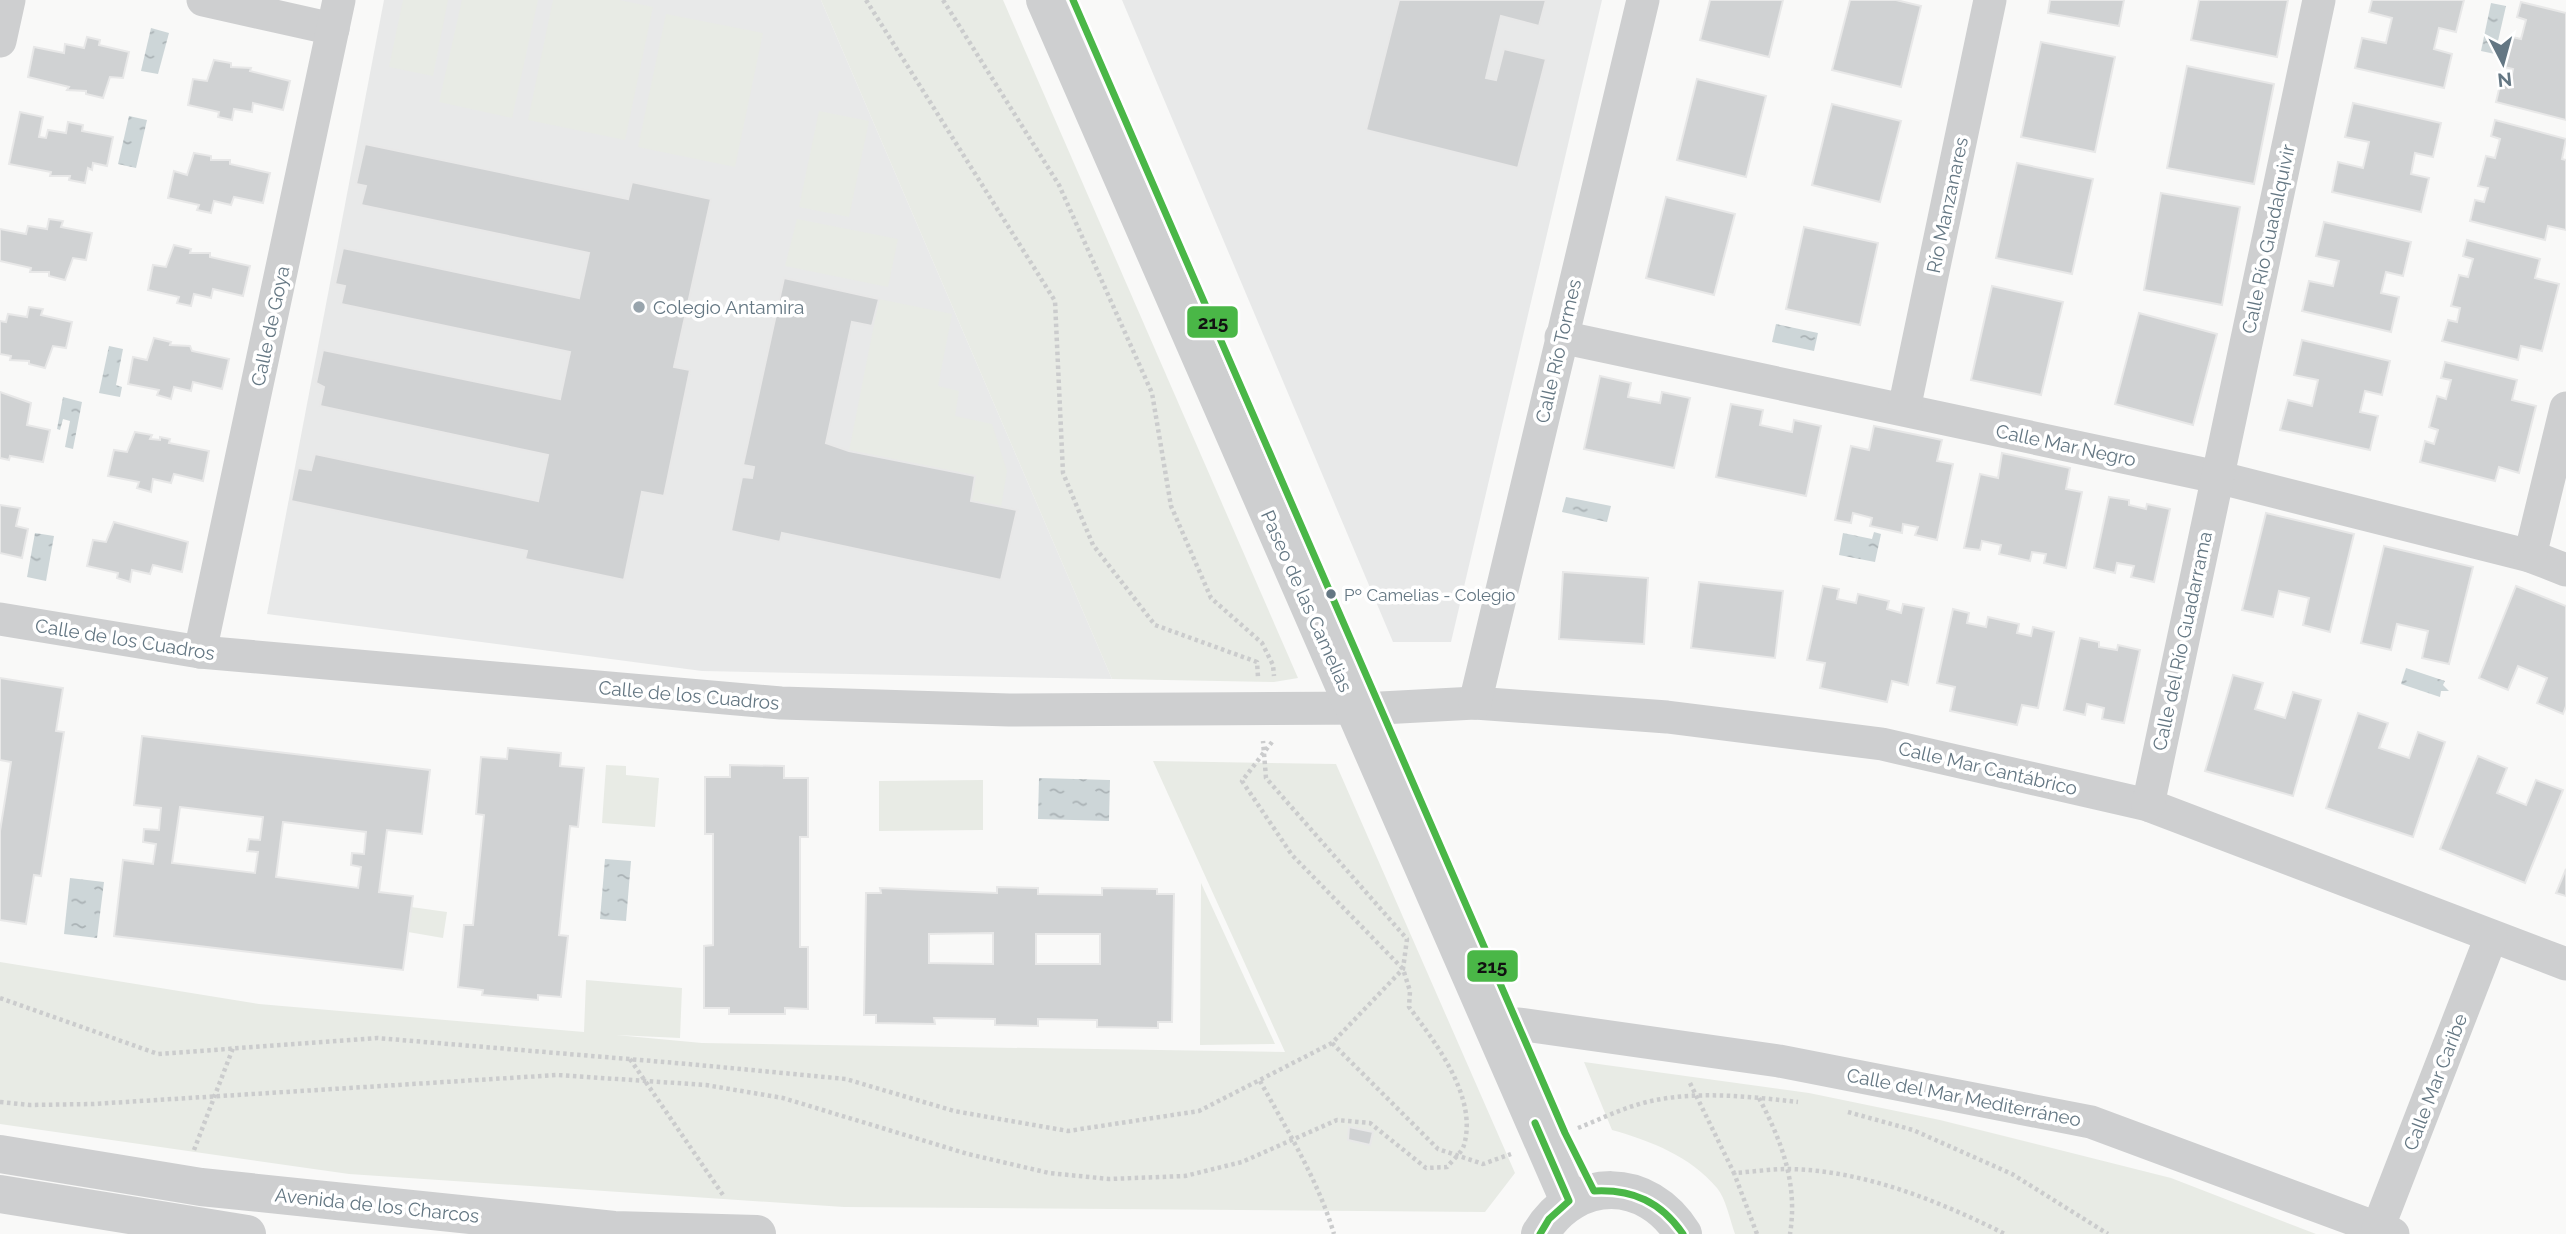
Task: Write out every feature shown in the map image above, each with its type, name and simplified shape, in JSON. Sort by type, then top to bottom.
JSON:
[{"type":"street","points":[[0,41],[9,0]]},
{"type":"street","points":[[203,0],[336,15]]},
{"type":"street","name":"Paseo de las Camelias","points":[[1045,0],[1368,708],[1519,1024],[1555,1138]]},
{"type":"street","name":"Paseo de las Camelias","points":[[1073,0],[1368,708],[1582,1196]]},
{"type":"street","name":"Calle Río Tormes","points":[[1475,703],[1643,0]]},
{"type":"street","name":"Río Manzanares","points":[[1904,410],[1990,0]]},
{"type":"street","name":"Calle Río Guadalquivir","points":[[2217,477],[2319,0]]},
{"type":"street","name":"Calle de Goya","points":[[200,652],[336,15]]},
{"type":"street","name":"Calle Mar Negro","points":[[1561,337],[2217,477],[2530,556],[2566,570]]},
{"type":"street","points":[[2530,556],[2566,408]]},
{"type":"street","name":"Calle del Río Guadarrama","points":[[2148,805],[2217,477]]},
{"type":"street","name":"Calle de los Cuadros","points":[[0,619],[200,652],[781,703],[1009,710],[1368,708]]},
{"type":"street","name":"Calle Mar Cantábrico","points":[[1368,708],[1475,703],[1667,717],[1882,744],[2148,805],[2566,964]]},
{"type":"street","name":"Calle Mar Caribe","points":[[2386,1231],[2491,937]]},
{"type":"street","name":"Calle del Mar Mediterráneo","points":[[1519,1024],[1779,1061],[2091,1122],[2386,1231]]},
{"type":"street","name":"Avenida de los Charcos","points":[[0,1154],[201,1187],[614,1230],[757,1234]]},
{"type":"street","points":[[1540,1234],[1549,1219],[1582,1196],[1632,1192],[1655,1202],[1674,1219],[1683,1234]]},
{"type":"street","points":[[0,1194],[247,1234]]},
{"type":"path","points":[[866,0],[1055,301],[1063,473],[1093,545],[1155,625],[1257,662],[1270,709],[1264,753],[1242,781],[1293,855],[1403,969]]},
{"type":"path","points":[[0,1102],[30,1105],[93,1104],[557,1075],[706,1085],[783,1098],[968,1154],[1049,1173],[1109,1179],[1185,1176],[1242,1162],[1337,1120],[1370,1123],[1426,1168],[1447,1167],[1464,1147],[1465,1116],[1455,1078],[1438,1045],[1409,1007],[1410,991],[1403,969],[1407,939],[1266,778],[1264,753],[1273,665],[1262,643],[1211,598],[1171,506],[1162,470],[1160,426],[1152,393],[1059,185],[943,0]]},
{"type":"path","points":[[0,998],[158,1054],[377,1038],[629,1059],[846,1079],[954,1111],[1068,1131],[1199,1111],[1332,1043],[1403,969]]},
{"type":"path","points":[[1332,1043],[1438,1149],[1483,1164],[1632,1106],[1667,1098],[1758,1097],[1809,1104]]},
{"type":"path","points":[[1676,1046],[1695,1097],[1734,1173],[1757,1234]]},
{"type":"path","points":[[194,1151],[233,1048]]},
{"type":"path","points":[[629,1059],[725,1199]]},
{"type":"path","points":[[1260,1080],[1293,1140],[1327,1212],[1334,1234]]},
{"type":"path","points":[[1758,1097],[1783,1149],[1788,1169],[1794,1213],[1790,1234]]},
{"type":"path","points":[[1836,1110],[1913,1130],[1963,1151],[2012,1174],[2108,1234]]},
{"type":"path","points":[[1734,1173],[1788,1169],[1841,1176],[1908,1193],[1958,1210],[2005,1234]]},
{"type":"shaded area","name":"Colegio Antamira","points":[[384,0],[821,0],[1112,679],[702,671],[267,614]]},
{"type":"shaded area","points":[[403,0],[448,0],[433,76],[389,67]]},
{"type":"shaded area","points":[[462,0],[538,0],[512,118],[439,102]]},
{"type":"shaded area","points":[[553,0],[619,0],[653,7],[625,140],[528,120]]},
{"type":"shaded area","points":[[821,0],[1003,0],[1298,678],[1274,682],[1112,679]]},
{"type":"shaded area","points":[[1122,0],[1602,0],[1451,642],[1393,642]]},
{"type":"shaded area","points":[[666,14],[763,33],[735,167],[638,147]]},
{"type":"shaded area","points":[[819,111],[869,121],[849,217],[799,207]]},
{"type":"shaded area","points":[[797,219],[898,239],[888,287],[785,266]]},
{"type":"shaded area","points":[[879,299],[952,314],[938,386],[959,391],[955,416],[992,424],[1007,471],[1001,507],[971,501],[975,476],[849,451]]},
{"type":"shaded area","points":[[1153,761],[1336,764],[1515,1173],[1485,1212],[844,1207],[349,1174],[0,1124],[0,962],[259,1004],[584,1032],[586,980],[682,988],[680,1038],[616,1035],[702,1043],[1285,1052]]},
{"type":"shaded area","points":[[606,765],[626,766],[626,775],[659,778],[655,827],[602,823]]},
{"type":"shaded area","points":[[983,780],[983,830],[879,831],[879,781]]},
{"type":"shaded area","points":[[1201,883],[1275,1044],[1200,1045]]},
{"type":"shaded area","points":[[411,907],[447,912],[443,938],[408,932]]},
{"type":"shaded area","points":[[1584,1062],[1809,1093],[1940,1120],[2171,1178],[2316,1234],[1735,1234],[1723,1198],[1717,1188],[1695,1167],[1669,1151],[1612,1130]]},
{"type":"water","points":[[2491,3],[2506,6],[2495,54],[2481,51]]},
{"type":"water","points":[[151,28],[169,33],[158,74],[141,71]]},
{"type":"water","points":[[129,116],[147,120],[136,168],[118,164]]},
{"type":"water","points":[[1776,324],[1818,333],[1814,351],[1772,342]]},
{"type":"water","points":[[109,346],[123,349],[116,385],[122,387],[120,397],[99,393]]},
{"type":"water","points":[[63,397],[82,402],[73,449],[65,447],[70,421],[63,419],[60,430],[57,429]]},
{"type":"water","points":[[1566,497],[1611,506],[1607,522],[1562,512]]},
{"type":"water","points":[[1874,532],[1881,534],[1875,562],[1839,555],[1843,533],[1872,539]]},
{"type":"water","points":[[35,533],[54,536],[46,581],[27,577]]},
{"type":"water","points":[[2406,668],[2445,681],[2443,685],[2449,691],[2441,691],[2440,697],[2401,684]]},
{"type":"water","points":[[1039,778],[1110,780],[1109,821],[1038,819]]},
{"type":"water","points":[[605,859],[631,861],[626,921],[600,919]]},
{"type":"water","points":[[70,878],[104,882],[97,938],[64,934]]},
{"type":"building","points":[[1399,0],[1546,0],[1539,26],[1501,16],[1486,78],[1496,80],[1504,49],[1546,59],[1518,168],[1366,130]]},
{"type":"building","points":[[1710,0],[1783,0],[1769,57],[1700,40]]},
{"type":"building","points":[[1850,0],[1896,0],[1921,6],[1901,87],[1832,70]]},
{"type":"building","points":[[2050,0],[2124,0],[2119,26],[2048,13]]},
{"type":"building","points":[[2199,0],[2288,0],[2277,57],[2191,40]]},
{"type":"building","points":[[2372,0],[2464,0],[2456,32],[2439,28],[2434,49],[2452,54],[2444,88],[2355,68],[2362,38],[2386,43],[2392,18],[2369,12]]},
{"type":"building","points":[[2521,2],[2566,13],[2566,120],[2496,102],[2501,81],[2510,83],[2513,69],[2504,67],[2512,37],[2521,39],[2526,20],[2517,17]]},
{"type":"building","points":[[87,37],[100,40],[99,45],[129,52],[123,78],[110,77],[103,98],[86,94],[86,91],[67,90],[69,87],[28,77],[34,47],[64,53],[65,44],[84,48]]},
{"type":"building","points":[[2041,42],[2115,57],[2095,152],[2021,137]]},
{"type":"building","points":[[214,60],[231,63],[231,67],[251,68],[250,71],[290,81],[283,110],[253,103],[252,112],[234,109],[232,120],[218,117],[219,112],[188,105],[193,79],[207,81]]},
{"type":"building","points":[[2187,66],[2274,84],[2254,184],[2167,168]]},
{"type":"building","points":[[1697,79],[1766,96],[1746,177],[1677,160]]},
{"type":"building","points":[[2353,103],[2441,123],[2433,157],[2415,153],[2411,174],[2429,178],[2421,212],[2332,192],[2338,162],[2363,168],[2369,142],[2345,137]]},
{"type":"building","points":[[1832,104],[1901,121],[1880,202],[1812,185]]},
{"type":"building","points":[[20,112],[43,117],[39,137],[46,138],[48,130],[66,133],[68,122],[83,125],[82,131],[113,137],[107,166],[93,163],[92,170],[88,168],[85,183],[69,180],[70,176],[50,176],[51,172],[9,164]]},
{"type":"building","points":[[2495,120],[2566,139],[2562,159],[2566,160],[2566,230],[2548,226],[2545,240],[2470,221],[2475,200],[2484,202],[2488,188],[2478,186],[2486,156],[2495,158],[2500,139],[2491,136]]},
{"type":"building","points":[[365,144],[628,199],[632,182],[711,199],[674,367],[690,370],[664,496],[642,492],[624,580],[525,559],[527,551],[291,501],[298,468],[311,470],[315,454],[538,501],[548,455],[320,406],[324,387],[316,383],[323,350],[560,399],[570,352],[341,304],[345,286],[335,284],[343,248],[579,298],[589,253],[361,205],[366,186],[356,184]]},
{"type":"building","points":[[194,153],[211,156],[211,160],[230,160],[230,164],[270,173],[263,203],[234,197],[231,205],[214,201],[211,213],[197,210],[199,205],[168,198],[174,171],[187,175]]},
{"type":"building","points":[[2017,163],[2093,179],[2072,274],[1996,258]]},
{"type":"building","points":[[2161,193],[2240,207],[2222,305],[2144,290]]},
{"type":"building","points":[[1666,197],[1735,214],[1714,295],[1646,278]]},
{"type":"building","points":[[49,219],[63,221],[61,227],[92,233],[86,260],[73,258],[65,280],[49,276],[49,272],[30,272],[31,268],[0,261],[0,229],[26,234],[28,226],[47,229]]},
{"type":"building","points":[[2324,222],[2411,242],[2403,276],[2386,272],[2381,293],[2399,297],[2391,332],[2302,311],[2309,281],[2333,286],[2339,261],[2316,256]]},
{"type":"building","points":[[1804,227],[1878,243],[1860,325],[1786,309]]},
{"type":"building","points":[[2467,240],[2540,259],[2535,278],[2559,284],[2542,351],[2521,346],[2518,360],[2442,341],[2448,320],[2457,322],[2460,308],[2451,306],[2459,275],[2468,277],[2473,259],[2463,256]]},
{"type":"building","points":[[174,245],[191,249],[190,253],[210,253],[210,257],[250,266],[243,296],[213,289],[211,298],[194,294],[191,306],[177,303],[179,297],[148,290],[153,265],[166,267]]},
{"type":"building","points":[[784,278],[879,299],[872,326],[852,322],[826,443],[849,451],[975,476],[971,501],[1017,510],[1001,580],[782,533],[780,542],[731,531],[742,477],[752,478],[754,467],[743,465]]},
{"type":"building","points":[[1992,286],[2063,302],[2041,395],[1971,380]]},
{"type":"building","points":[[29,307],[43,309],[41,315],[72,322],[66,348],[53,346],[45,368],[29,364],[29,361],[10,360],[11,356],[0,354],[0,321],[6,322],[8,314],[27,317]]},
{"type":"building","points":[[2139,313],[2217,334],[2193,425],[2115,404]]},
{"type":"building","points":[[154,338],[171,342],[170,345],[190,346],[192,351],[229,359],[222,389],[193,382],[191,391],[174,387],[171,399],[157,395],[159,390],[128,384],[133,357],[147,360]]},
{"type":"building","points":[[2302,340],[2390,361],[2382,395],[2365,391],[2360,412],[2378,416],[2370,450],[2280,430],[2288,400],[2312,406],[2318,380],[2294,375]]},
{"type":"building","points":[[2445,362],[2517,380],[2512,400],[2536,406],[2519,473],[2499,467],[2495,481],[2420,462],[2425,441],[2434,444],[2438,430],[2429,427],[2437,396],[2446,399],[2451,380],[2441,378]]},
{"type":"building","points":[[1600,376],[1631,383],[1628,397],[1660,403],[1662,392],[1690,398],[1674,468],[1584,449]]},
{"type":"building","points":[[0,392],[31,403],[27,425],[50,430],[43,462],[10,456],[9,460],[0,458]]},
{"type":"building","points":[[1731,404],[1763,410],[1760,425],[1792,432],[1794,420],[1821,426],[1806,496],[1716,477]]},
{"type":"building","points":[[1874,426],[1942,440],[1937,461],[1953,464],[1937,540],[1915,535],[1918,527],[1903,524],[1902,533],[1870,526],[1872,518],[1853,513],[1851,523],[1835,520],[1851,446],[1869,450]]},
{"type":"building","points":[[135,432],[152,435],[150,439],[170,439],[169,443],[209,451],[203,481],[174,474],[171,483],[153,479],[151,492],[137,488],[139,482],[108,476],[114,450],[127,452]]},
{"type":"building","points":[[2002,453],[2070,468],[2066,489],[2082,492],[2066,568],[2044,563],[2046,554],[2032,552],[2030,561],[1999,554],[2001,545],[1982,541],[1980,550],[1964,548],[1980,474],[1998,478]]},
{"type":"building","points":[[2109,497],[2129,500],[2129,505],[2146,509],[2147,504],[2170,509],[2154,582],[2131,577],[2134,566],[2117,563],[2115,573],[2094,568]]},
{"type":"building","points":[[0,505],[20,508],[16,526],[28,529],[22,558],[0,553]]},
{"type":"building","points":[[2266,513],[2354,534],[2330,632],[2303,625],[2309,598],[2279,591],[2273,617],[2242,610]]},
{"type":"building","points":[[114,522],[188,542],[182,572],[153,565],[150,574],[132,570],[130,582],[117,578],[118,573],[87,566],[93,540],[106,542]]},
{"type":"building","points":[[2384,546],[2473,567],[2449,664],[2422,658],[2428,631],[2397,624],[2391,650],[2361,643]]},
{"type":"building","points":[[1563,572],[1648,578],[1644,644],[1559,639]]},
{"type":"building","points":[[1699,582],[1783,591],[1775,658],[1691,648]]},
{"type":"building","points":[[1823,586],[1839,589],[1837,599],[1856,603],[1858,594],[1889,601],[1887,609],[1901,613],[1903,604],[1924,608],[1908,685],[1892,681],[1887,702],[1820,688],[1825,663],[1807,660]]},
{"type":"building","points":[[2516,586],[2566,606],[2566,706],[2563,714],[2537,703],[2547,678],[2518,666],[2508,690],[2479,678]]},
{"type":"building","points":[[1953,609],[1969,613],[1967,623],[1986,627],[1988,617],[2019,624],[2017,633],[2031,636],[2033,627],[2054,632],[2038,708],[2022,705],[2017,725],[1950,711],[1955,687],[1937,683]]},
{"type":"building","points":[[2080,638],[2099,642],[2099,647],[2117,650],[2118,645],[2140,650],[2124,723],[2102,719],[2104,708],[2087,704],[2085,715],[2064,710]]},
{"type":"building","points":[[2233,675],[2263,683],[2255,709],[2285,718],[2293,692],[2321,700],[2293,796],[2205,771]]},
{"type":"building","points":[[0,678],[63,688],[56,731],[64,732],[41,876],[34,875],[26,924],[0,920],[0,831],[11,762],[0,760]]},
{"type":"building","points":[[2358,713],[2388,723],[2379,748],[2409,758],[2418,732],[2445,742],[2413,837],[2326,808]]},
{"type":"building","points":[[142,736],[430,770],[422,834],[387,830],[379,892],[413,896],[403,970],[114,936],[123,860],[153,864],[156,844],[143,842],[144,829],[159,830],[161,808],[134,805]],"holes":[[[180,807],[263,817],[260,840],[249,839],[247,851],[258,852],[255,873],[172,863]],[[283,822],[366,832],[364,854],[352,853],[351,865],[361,867],[358,888],[276,877]]]},
{"type":"building","points":[[508,748],[561,753],[560,766],[584,768],[578,827],[570,826],[559,935],[568,936],[561,997],[538,995],[538,1000],[482,995],[483,990],[458,987],[464,925],[473,925],[484,815],[476,814],[481,757],[507,759]]},
{"type":"building","points":[[2478,756],[2507,768],[2497,793],[2526,805],[2536,780],[2563,790],[2525,883],[2440,849]]},
{"type":"building","points":[[730,765],[784,766],[784,778],[808,778],[808,837],[800,837],[800,947],[808,947],[808,1009],[785,1008],[785,1014],[729,1014],[729,1008],[704,1008],[704,946],[713,945],[713,834],[705,834],[705,777],[730,777]]},
{"type":"building","points":[[2566,869],[2566,896],[2556,893]]},
{"type":"building","points":[[997,887],[1038,888],[1038,894],[1102,895],[1102,888],[1157,889],[1157,894],[1174,894],[1172,1022],[1158,1022],[1158,1028],[1097,1027],[1097,1020],[1038,1019],[1038,1026],[995,1025],[995,1019],[934,1018],[935,1024],[876,1023],[876,1015],[864,1015],[866,893],[881,893],[880,888],[997,893]],"holes":[[[993,933],[993,964],[929,963],[929,934]],[[1036,934],[1100,934],[1100,964],[1036,964]]]},
{"type":"building","points":[[1349,1127],[1373,1132],[1370,1145],[1348,1140]]},
{"type":"transit line","name":"215","points":[[1073,0],[1565,1133],[1594,1191],[1621,1192],[1645,1200],[1665,1214],[1683,1234]]},
{"type":"transit line","name":"215","points":[[1535,1123],[1569,1201],[1549,1219],[1540,1234]]},
{"type":"place","name":"Colegio Antamira","points":[[639,307]]},
{"type":"place","name":"Pº Camelias - Colegio","points":[[1331,594]]}]
